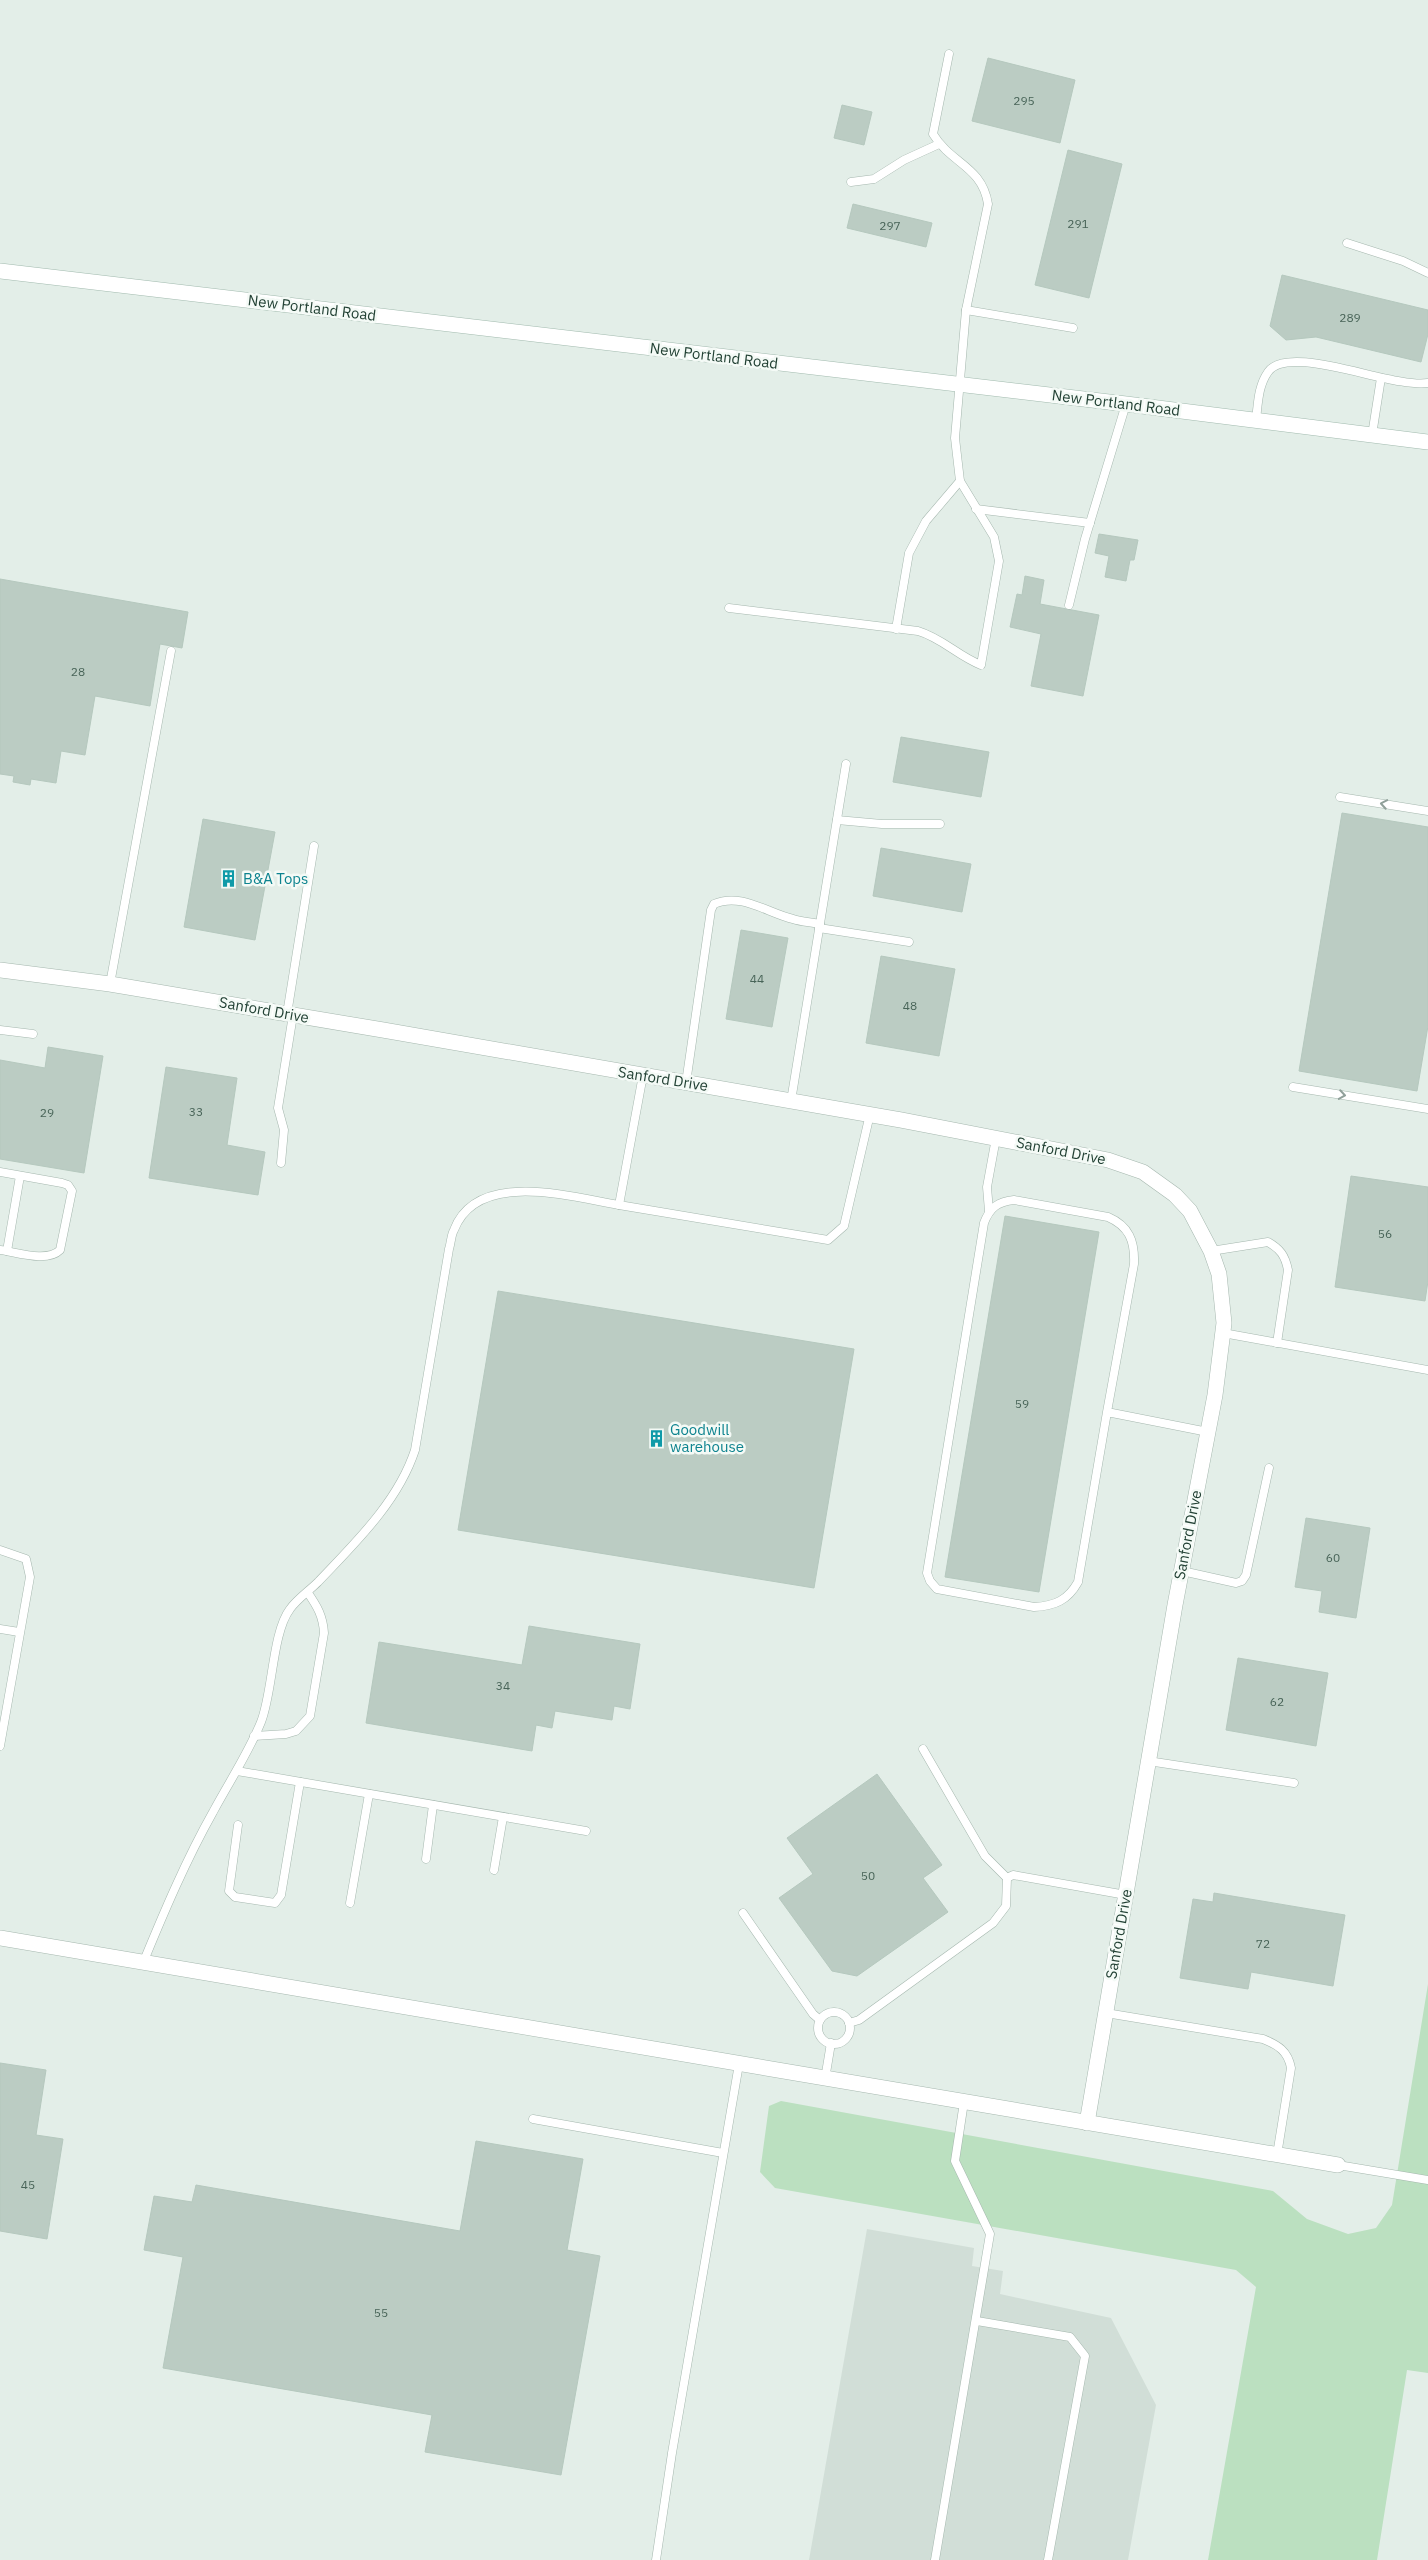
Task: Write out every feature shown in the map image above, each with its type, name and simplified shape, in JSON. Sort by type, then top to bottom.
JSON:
[{"type":"street","name":"New Portland Road","points":[[0,272],[1126,404],[1428,442]]},
{"type":"street","name":"Sanford Drive","points":[[0,970],[110,984],[290,1014],[870,1114],[996,1138],[1108,1160],[1143,1172],[1175,1195],[1190,1211],[1211,1251],[1219,1274],[1224,1323],[1208,1432],[1148,1761],[1087,2123]]},
{"type":"street","points":[[0,1938],[825,2079],[1338,2164]]},
{"type":"lane","points":[[730,608],[932,635],[968,660],[980,665],[999,561],[994,537],[960,481],[955,438],[958,385],[966,310],[988,204],[986,194],[978,177],[939,144],[933,134],[949,54]]},
{"type":"lane","points":[[851,182],[874,179],[904,160],[939,144]]},
{"type":"lane","points":[[1347,243],[1403,261],[1428,273]]},
{"type":"lane","points":[[966,310],[1073,328]]},
{"type":"lane","points":[[1256,420],[1260,390],[1268,371],[1279,362],[1318,364],[1381,378],[1420,384],[1428,383]]},
{"type":"lane","points":[[1372,435],[1381,378]]},
{"type":"lane","points":[[1069,605],[1090,523],[1126,404]]},
{"type":"lane","points":[[896,629],[909,553],[926,521],[960,481]]},
{"type":"lane","points":[[976,509],[1090,523]]},
{"type":"lane","points":[[110,984],[171,651]]},
{"type":"lane","points":[[791,1101],[846,764]]},
{"type":"lane","points":[[1340,797],[1428,812]]},
{"type":"lane","points":[[837,820],[882,824],[940,824]]},
{"type":"lane","points":[[281,1163],[284,1130],[278,1108],[314,846]]},
{"type":"lane","points":[[686,1083],[711,910],[714,904],[734,900],[764,907],[792,919],[820,926],[909,942]]},
{"type":"lane","points":[[0,1030],[33,1034]]},
{"type":"lane","points":[[619,1205],[643,1076]]},
{"type":"lane","points":[[1294,1087],[1428,1109]]},
{"type":"lane","points":[[143,1963],[165,1910],[212,1812],[237,1771],[262,1720],[283,1625],[290,1608],[308,1593],[384,1508],[400,1487],[408,1470],[415,1450],[450,1248],[454,1230],[460,1218],[474,1205],[503,1192],[526,1192],[619,1205],[828,1240],[844,1226],[870,1114]]},
{"type":"lane","points":[[989,1211],[1001,1202],[1014,1200],[1108,1217],[1119,1221],[1129,1231],[1135,1253],[1078,1582],[1072,1593],[1049,1606],[1034,1607],[937,1589],[930,1581],[927,1573],[984,1223],[989,1211],[987,1187],[996,1138]]},
{"type":"lane","points":[[0,1172],[62,1183],[68,1185],[72,1190],[60,1250],[57,1253],[44,1256],[3,1250],[20,1176]]},
{"type":"lane","points":[[1211,1251],[1268,1242],[1280,1249],[1286,1259],[1288,1270],[1277,1343]]},
{"type":"lane","points":[[1223,1333],[1428,1370]]},
{"type":"lane","points":[[1107,1412],[1208,1432]]},
{"type":"lane","points":[[1182,1571],[1236,1583],[1242,1581],[1246,1575],[1269,1468]]},
{"type":"lane","points":[[0,1550],[26,1559],[30,1577],[0,1746]]},
{"type":"lane","points":[[254,1736],[286,1734],[296,1731],[310,1716],[324,1633],[321,1614],[308,1593]]},
{"type":"lane","points":[[0,1629],[19,1632]]},
{"type":"lane","points":[[849,2023],[859,2020],[993,1922],[1006,1906],[1007,1878],[985,1856],[923,1749]]},
{"type":"lane","points":[[1148,1761],[1294,1783]]},
{"type":"lane","points":[[237,1771],[586,1831]]},
{"type":"lane","points":[[238,1825],[228,1891],[235,1897],[275,1903],[281,1895],[300,1782]]},
{"type":"lane","points":[[350,1903],[368,1794]]},
{"type":"lane","points":[[426,1859],[433,1805]]},
{"type":"lane","points":[[494,1870],[503,1817]]},
{"type":"lane","points":[[1007,1878],[1013,1875],[1126,1895]]},
{"type":"lane","points":[[743,1913],[820,2020]]},
{"type":"lane","points":[[834,2012],[844,2015],[849,2023],[847,2037],[839,2043],[831,2043],[820,2035],[818,2030],[820,2020],[829,2013],[834,2012]]},
{"type":"lane","points":[[1106,2013],[1263,2039],[1276,2044],[1289,2057],[1291,2068],[1277,2155]]},
{"type":"lane","points":[[825,2079],[831,2043]]},
{"type":"lane","points":[[656,2560],[739,2064]]},
{"type":"lane","points":[[935,2560],[990,2234],[955,2161],[964,2102]]},
{"type":"lane","points":[[533,2119],[723,2152]]},
{"type":"lane","points":[[1338,2164],[1428,2180]]},
{"type":"lane","points":[[977,2320],[1070,2337],[1085,2356],[1048,2560]]},
{"type":"shaded area","points":[[867,2229],[974,2248],[972,2266],[1003,2271],[1000,2294],[1111,2318],[1156,2405],[1128,2560],[809,2560]]},
{"type":"green space","points":[[1428,1984],[1428,2373],[1407,2370],[1377,2560],[1208,2560],[1256,2287],[1236,2270],[775,2188],[760,2172],[769,2106],[781,2101],[1273,2191],[1307,2219],[1348,2234],[1376,2228],[1392,2205]]},
{"type":"building","points":[[988,58],[1075,80],[1060,143],[972,121]]},
{"type":"building","points":[[842,105],[872,112],[864,145],[834,138]]},
{"type":"building","points":[[1068,150],[1122,164],[1089,298],[1035,285]]},
{"type":"building","points":[[853,204],[932,223],[926,247],[847,228]]},
{"type":"building","points":[[1282,275],[1428,310],[1428,334],[1421,362],[1316,337],[1286,340],[1270,326]]},
{"type":"building","points":[[1099,534],[1138,540],[1134,560],[1130,560],[1126,581],[1105,577],[1109,556],[1095,553]]},
{"type":"building","points":[[1025,576],[1044,580],[1040,604],[1099,615],[1083,696],[1031,686],[1041,634],[1010,627],[1017,594],[1022,595]]},
{"type":"building","points":[[0,579],[188,612],[182,648],[160,644],[150,706],[95,696],[85,755],[61,751],[56,783],[31,779],[30,785],[13,782],[14,776],[0,774]]},
{"type":"building","points":[[901,737],[989,752],[981,797],[893,782]]},
{"type":"building","points":[[1342,813],[1428,827],[1428,1026],[1417,1091],[1299,1071]]},
{"type":"building","name":"B&A Tops","points":[[203,819],[275,832],[255,940],[184,927]]},
{"type":"building","points":[[881,848],[971,864],[962,912],[873,896]]},
{"type":"building","points":[[741,930],[788,938],[772,1027],[726,1019]]},
{"type":"building","points":[[881,956],[955,969],[939,1056],[866,1043]]},
{"type":"building","points":[[48,1047],[103,1056],[84,1173],[0,1159],[0,1060],[45,1068]]},
{"type":"building","points":[[166,1067],[237,1078],[227,1145],[265,1152],[258,1195],[149,1178]]},
{"type":"building","points":[[1351,1176],[1428,1187],[1428,1281],[1425,1301],[1335,1287]]},
{"type":"building","points":[[1005,1216],[1099,1232],[1039,1592],[945,1577]]},
{"type":"building","name":"Goodwill warehouse","points":[[498,1291],[854,1349],[814,1588],[458,1530]]},
{"type":"building","points":[[1306,1518],[1370,1528],[1356,1618],[1319,1612],[1322,1591],[1295,1587]]},
{"type":"building","points":[[529,1626],[640,1644],[630,1709],[614,1706],[612,1720],[555,1711],[552,1728],[536,1725],[532,1751],[366,1723],[379,1642],[522,1665]]},
{"type":"building","points":[[1238,1658],[1328,1673],[1316,1746],[1226,1730]]},
{"type":"building","points":[[877,1774],[942,1865],[923,1878],[948,1912],[857,1976],[832,1971],[779,1898],[813,1874],[787,1838]]},
{"type":"building","points":[[1214,1893],[1345,1915],[1333,1986],[1251,1972],[1248,1989],[1180,1978],[1193,1899],[1213,1902]]},
{"type":"building","points":[[0,2063],[46,2070],[36,2135],[63,2139],[47,2239],[0,2231]]},
{"type":"building","points":[[476,2141],[583,2159],[567,2250],[600,2256],[561,2475],[425,2452],[432,2415],[163,2368],[183,2257],[144,2250],[154,2196],[192,2202],[196,2185],[460,2231]]},
{"type":"place","name":"B&A Tops","points":[[229,879]]},
{"type":"place","name":"Goodwill warehouse","points":[[656,1439]]}]
